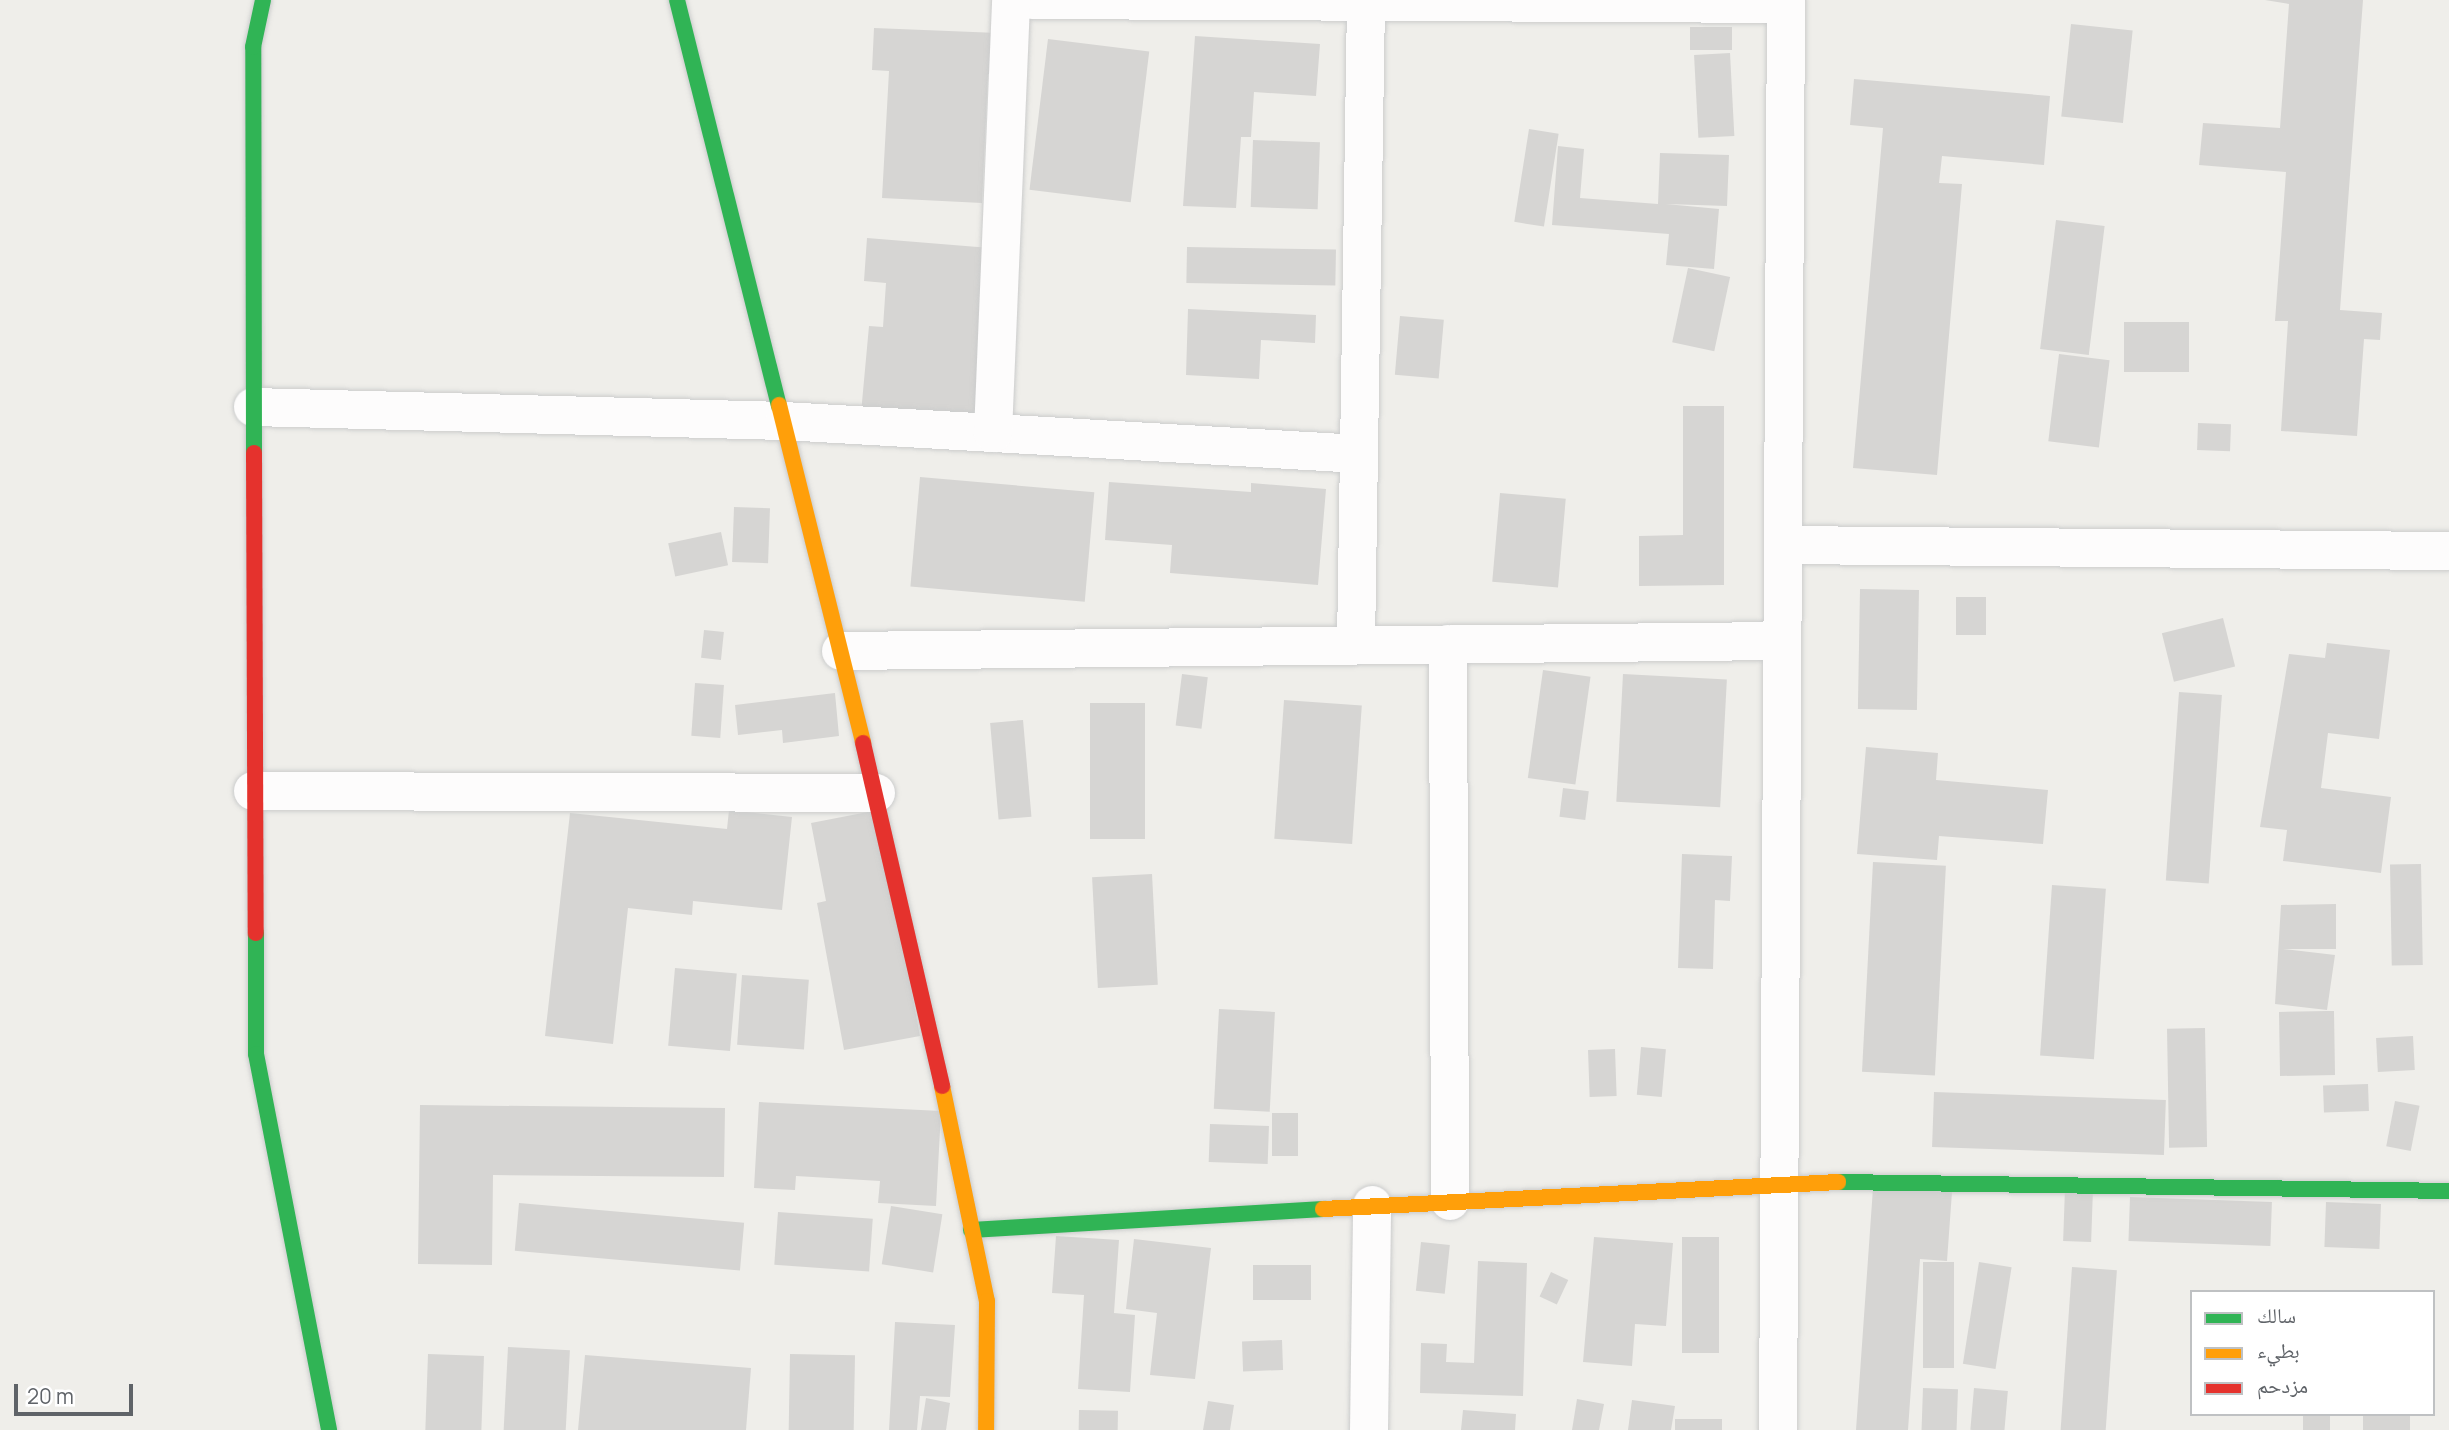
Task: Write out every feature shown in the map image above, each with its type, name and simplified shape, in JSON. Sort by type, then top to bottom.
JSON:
[{"type":"street","points":[[263,0],[253,47],[253,792],[256,1054],[330,1430]]},
{"type":"street","points":[[677,0],[876,793],[987,1301],[986,1430]]},
{"type":"street","points":[[993,433],[1011,0]]},
{"type":"street","points":[[1032,0],[1786,2],[1778,1430]]},
{"type":"street","points":[[1356,645],[1366,2]]},
{"type":"street","points":[[253,407],[784,421],[1359,454]]},
{"type":"street","points":[[1783,545],[2449,551]]},
{"type":"street","points":[[841,651],[1782,641]]},
{"type":"street","points":[[1448,644],[1450,1201]]},
{"type":"street","points":[[253,792],[876,793]]},
{"type":"street","points":[[971,1230],[1779,1181],[2449,1191]]},
{"type":"street","points":[[1369,1430],[1372,1205]]},
{"type":"building","points":[[2265,0],[2363,0],[2340,310],[2382,313],[2380,340],[2364,339],[2357,436],[2281,431],[2288,321],[2275,321],[2286,172],[2199,165],[2203,123],[2280,128],[2289,4]]},
{"type":"building","points":[[2071,24],[2133,30],[2123,123],[2061,116]]},
{"type":"building","points":[[1690,27],[1732,27],[1732,50],[1690,50]]},
{"type":"building","points":[[874,28],[998,33],[997,74],[988,74],[982,203],[882,198],[889,71],[872,70]]},
{"type":"building","points":[[1195,36],[1320,44],[1316,96],[1254,92],[1251,137],[1241,137],[1236,208],[1183,206]]},
{"type":"building","points":[[1048,39],[1149,51],[1131,202],[1029,190]]},
{"type":"building","points":[[1730,53],[1734,136],[1698,138],[1694,55]]},
{"type":"building","points":[[1854,79],[2050,96],[2044,165],[1942,156],[1939,183],[1962,184],[1937,475],[1853,468],[1883,128],[1850,125]]},
{"type":"building","points":[[1529,129],[1559,134],[1544,227],[1514,222]]},
{"type":"building","points":[[1253,140],[1320,142],[1318,209],[1251,207]]},
{"type":"building","points":[[1558,146],[1584,149],[1580,198],[1658,204],[1660,153],[1729,155],[1727,206],[1666,204],[1719,209],[1714,269],[1666,265],[1669,234],[1552,225]]},
{"type":"building","points":[[2056,220],[2105,226],[2089,355],[2040,349]]},
{"type":"building","points":[[867,238],[990,248],[974,423],[861,413],[869,326],[883,327],[886,283],[864,281]]},
{"type":"building","points":[[1187,247],[1336,250],[1335,286],[1186,283]]},
{"type":"building","points":[[1688,268],[1730,277],[1714,351],[1672,342]]},
{"type":"building","points":[[1188,309],[1316,315],[1315,343],[1261,340],[1259,379],[1186,375]]},
{"type":"building","points":[[1400,316],[1444,320],[1439,379],[1395,375]]},
{"type":"building","points":[[2124,322],[2189,322],[2189,372],[2124,372]]},
{"type":"building","points":[[2059,354],[2110,360],[2099,448],[2048,441]]},
{"type":"building","points":[[1683,406],[1724,406],[1724,585],[1639,586],[1639,536],[1683,535]]},
{"type":"building","points":[[2198,423],[2231,424],[2230,451],[2197,450]]},
{"type":"building","points":[[920,477],[1094,492],[1085,602],[910,587]]},
{"type":"building","points":[[1109,482],[1251,492],[1251,483],[1326,489],[1318,585],[1170,573],[1172,545],[1105,540]]},
{"type":"building","points":[[1500,493],[1566,499],[1558,587],[1492,582]]},
{"type":"building","points":[[734,507],[770,508],[768,563],[732,562]]},
{"type":"building","points":[[721,532],[728,565],[675,576],[668,543]]},
{"type":"building","points":[[1860,589],[1919,590],[1917,710],[1858,709]]},
{"type":"building","points":[[1956,597],[1986,597],[1986,635],[1956,635]]},
{"type":"building","points":[[2223,618],[2235,667],[2174,682],[2162,633]]},
{"type":"building","points":[[704,630],[724,632],[721,660],[701,658]]},
{"type":"building","points":[[2327,643],[2390,650],[2379,739],[2328,733],[2321,788],[2391,797],[2381,873],[2283,861],[2287,830],[2260,827],[2289,654],[2325,658]]},
{"type":"building","points":[[1543,670],[1591,677],[1575,785],[1528,778]]},
{"type":"building","points":[[1182,674],[1208,677],[1201,729],[1176,726]]},
{"type":"building","points":[[1623,674],[1727,679],[1720,807],[1616,802]]},
{"type":"building","points":[[695,683],[724,685],[720,738],[691,736]]},
{"type":"building","points":[[2179,692],[2222,695],[2209,884],[2166,881]]},
{"type":"building","points":[[835,693],[839,736],[783,743],[782,730],[738,735],[735,705]]},
{"type":"building","points":[[1284,700],[1362,705],[1352,844],[1274,839]]},
{"type":"building","points":[[1090,703],[1145,703],[1145,839],[1090,839]]},
{"type":"building","points":[[1023,720],[1031,817],[999,820],[990,723]]},
{"type":"building","points":[[1866,747],[1938,753],[1936,780],[2048,790],[2043,844],[1939,836],[1937,860],[1857,854]]},
{"type":"building","points":[[1563,788],[1589,791],[1585,820],[1559,817]]},
{"type":"building","points":[[729,810],[792,817],[782,910],[693,901],[692,915],[628,908],[613,1044],[545,1036],[570,813],[727,829]]},
{"type":"building","points":[[878,810],[920,1036],[844,1050],[817,903],[826,901],[811,823]]},
{"type":"building","points":[[1682,854],[1732,856],[1730,901],[1715,900],[1713,969],[1678,968]]},
{"type":"building","points":[[1873,862],[1946,866],[1935,1076],[1862,1072]]},
{"type":"building","points":[[2421,864],[2423,965],[2392,966],[2390,865]]},
{"type":"building","points":[[1152,874],[1158,985],[1098,988],[1092,877]]},
{"type":"building","points":[[2052,885],[2106,889],[2094,1059],[2040,1056]]},
{"type":"building","points":[[2336,904],[2336,949],[2283,949],[2335,955],[2327,1010],[2275,1004],[2281,905]]},
{"type":"building","points":[[675,968],[737,973],[730,1051],[668,1046]]},
{"type":"building","points":[[742,975],[809,980],[804,1050],[737,1045]]},
{"type":"building","points":[[1219,1009],[1275,1012],[1270,1112],[1214,1109]]},
{"type":"building","points":[[2334,1011],[2335,1075],[2280,1076],[2279,1012]]},
{"type":"building","points":[[2205,1028],[2207,1147],[2169,1148],[2167,1029]]},
{"type":"building","points":[[2413,1036],[2415,1070],[2378,1072],[2376,1038]]},
{"type":"building","points":[[1641,1047],[1666,1049],[1662,1097],[1637,1095]]},
{"type":"building","points":[[1615,1049],[1617,1096],[1590,1097],[1588,1050]]},
{"type":"building","points":[[2368,1084],[2369,1111],[2324,1113],[2323,1086]]},
{"type":"building","points":[[1934,1092],[2166,1100],[2164,1155],[1932,1147]]},
{"type":"building","points":[[2395,1101],[2420,1106],[2411,1151],[2386,1146]]},
{"type":"building","points":[[759,1102],[941,1111],[936,1206],[878,1203],[880,1181],[796,1176],[795,1190],[754,1188]]},
{"type":"building","points":[[420,1105],[725,1108],[724,1177],[493,1175],[492,1265],[418,1264]]},
{"type":"building","points":[[1272,1113],[1298,1113],[1298,1156],[1272,1156]]},
{"type":"building","points":[[1210,1124],[1269,1126],[1268,1164],[1209,1162]]},
{"type":"building","points":[[1873,1188],[1952,1192],[1947,1261],[1920,1259],[1908,1430],[1856,1430]]},
{"type":"building","points":[[2065,1188],[2093,1189],[2091,1242],[2063,1241]]},
{"type":"building","points":[[2130,1197],[2272,1202],[2270,1246],[2128,1241]]},
{"type":"building","points":[[2326,1202],[2381,1204],[2379,1249],[2324,1247]]},
{"type":"building","points":[[519,1203],[744,1223],[740,1271],[515,1251]]},
{"type":"building","points":[[891,1206],[942,1214],[933,1272],[882,1264]]},
{"type":"building","points":[[778,1212],[873,1219],[869,1271],[774,1265]]},
{"type":"building","points":[[1056,1236],[1119,1240],[1114,1313],[1135,1315],[1130,1392],[1078,1389],[1084,1295],[1052,1293]]},
{"type":"building","points":[[1594,1237],[1673,1243],[1666,1326],[1635,1324],[1632,1366],[1583,1362]]},
{"type":"building","points":[[1682,1237],[1719,1237],[1719,1353],[1682,1353]]},
{"type":"building","points":[[1134,1239],[1211,1248],[1195,1379],[1150,1375],[1157,1313],[1126,1309]]},
{"type":"building","points":[[1421,1242],[1450,1245],[1445,1294],[1416,1291]]},
{"type":"building","points":[[1478,1261],[1527,1263],[1523,1396],[1420,1393],[1421,1343],[1447,1344],[1446,1362],[1474,1363]]},
{"type":"building","points":[[1923,1262],[1954,1262],[1954,1368],[1923,1368]]},
{"type":"building","points":[[1979,1262],[2012,1267],[1995,1369],[1963,1364]]},
{"type":"building","points":[[1253,1265],[1311,1265],[1311,1300],[1253,1300]]},
{"type":"building","points":[[2072,1267],[2117,1270],[2106,1430],[2061,1430]]},
{"type":"building","points":[[1551,1272],[1568,1280],[1557,1305],[1540,1296]]},
{"type":"building","points":[[895,1322],[955,1325],[950,1397],[920,1396],[917,1430],[889,1430]]},
{"type":"building","points":[[1282,1340],[1283,1370],[1243,1371],[1242,1341]]},
{"type":"building","points":[[508,1347],[570,1350],[566,1430],[504,1430]]},
{"type":"building","points":[[428,1354],[484,1356],[481,1430],[425,1430]]},
{"type":"building","points":[[790,1354],[855,1355],[854,1430],[789,1430]]},
{"type":"building","points":[[585,1355],[751,1368],[746,1430],[578,1430]]},
{"type":"building","points":[[1923,1388],[1958,1389],[1957,1430],[1922,1430]]},
{"type":"building","points":[[1974,1388],[2008,1391],[2004,1430],[1970,1430]]},
{"type":"building","points":[[926,1398],[950,1403],[946,1430],[921,1430]]},
{"type":"building","points":[[1577,1399],[1604,1404],[1599,1430],[1572,1430]]},
{"type":"building","points":[[1632,1400],[1675,1406],[1671,1430],[1628,1430]]},
{"type":"building","points":[[1208,1401],[1234,1405],[1230,1430],[1203,1430]]},
{"type":"building","points":[[1079,1410],[1118,1411],[1118,1430],[1079,1430]]},
{"type":"building","points":[[1463,1410],[1516,1414],[1515,1430],[1461,1430]]},
{"type":"building","points":[[2303,1416],[2330,1416],[2330,1430],[2303,1430]]},
{"type":"building","points":[[2363,1416],[2410,1416],[2410,1430],[2363,1430]]},
{"type":"building","points":[[1675,1419],[1722,1419],[1722,1430],[1675,1430]]},
{"type":"traffic: fast","points":[[254,453],[253,47],[263,0]]},
{"type":"traffic: fast","points":[[677,0],[779,405]]},
{"type":"traffic: fast","points":[[256,933],[256,1054],[329,1430]]},
{"type":"traffic: fast","points":[[1838,1182],[2449,1191]]},
{"type":"traffic: fast","points":[[971,1230],[1323,1209]]},
{"type":"traffic: slow","points":[[779,405],[863,743]]},
{"type":"traffic: slow","points":[[942,1086],[987,1301],[986,1430]]},
{"type":"traffic: slow","points":[[1323,1209],[1838,1182]]},
{"type":"traffic: jam","points":[[254,453],[256,933]]},
{"type":"traffic: jam","points":[[863,743],[942,1086]]}]
